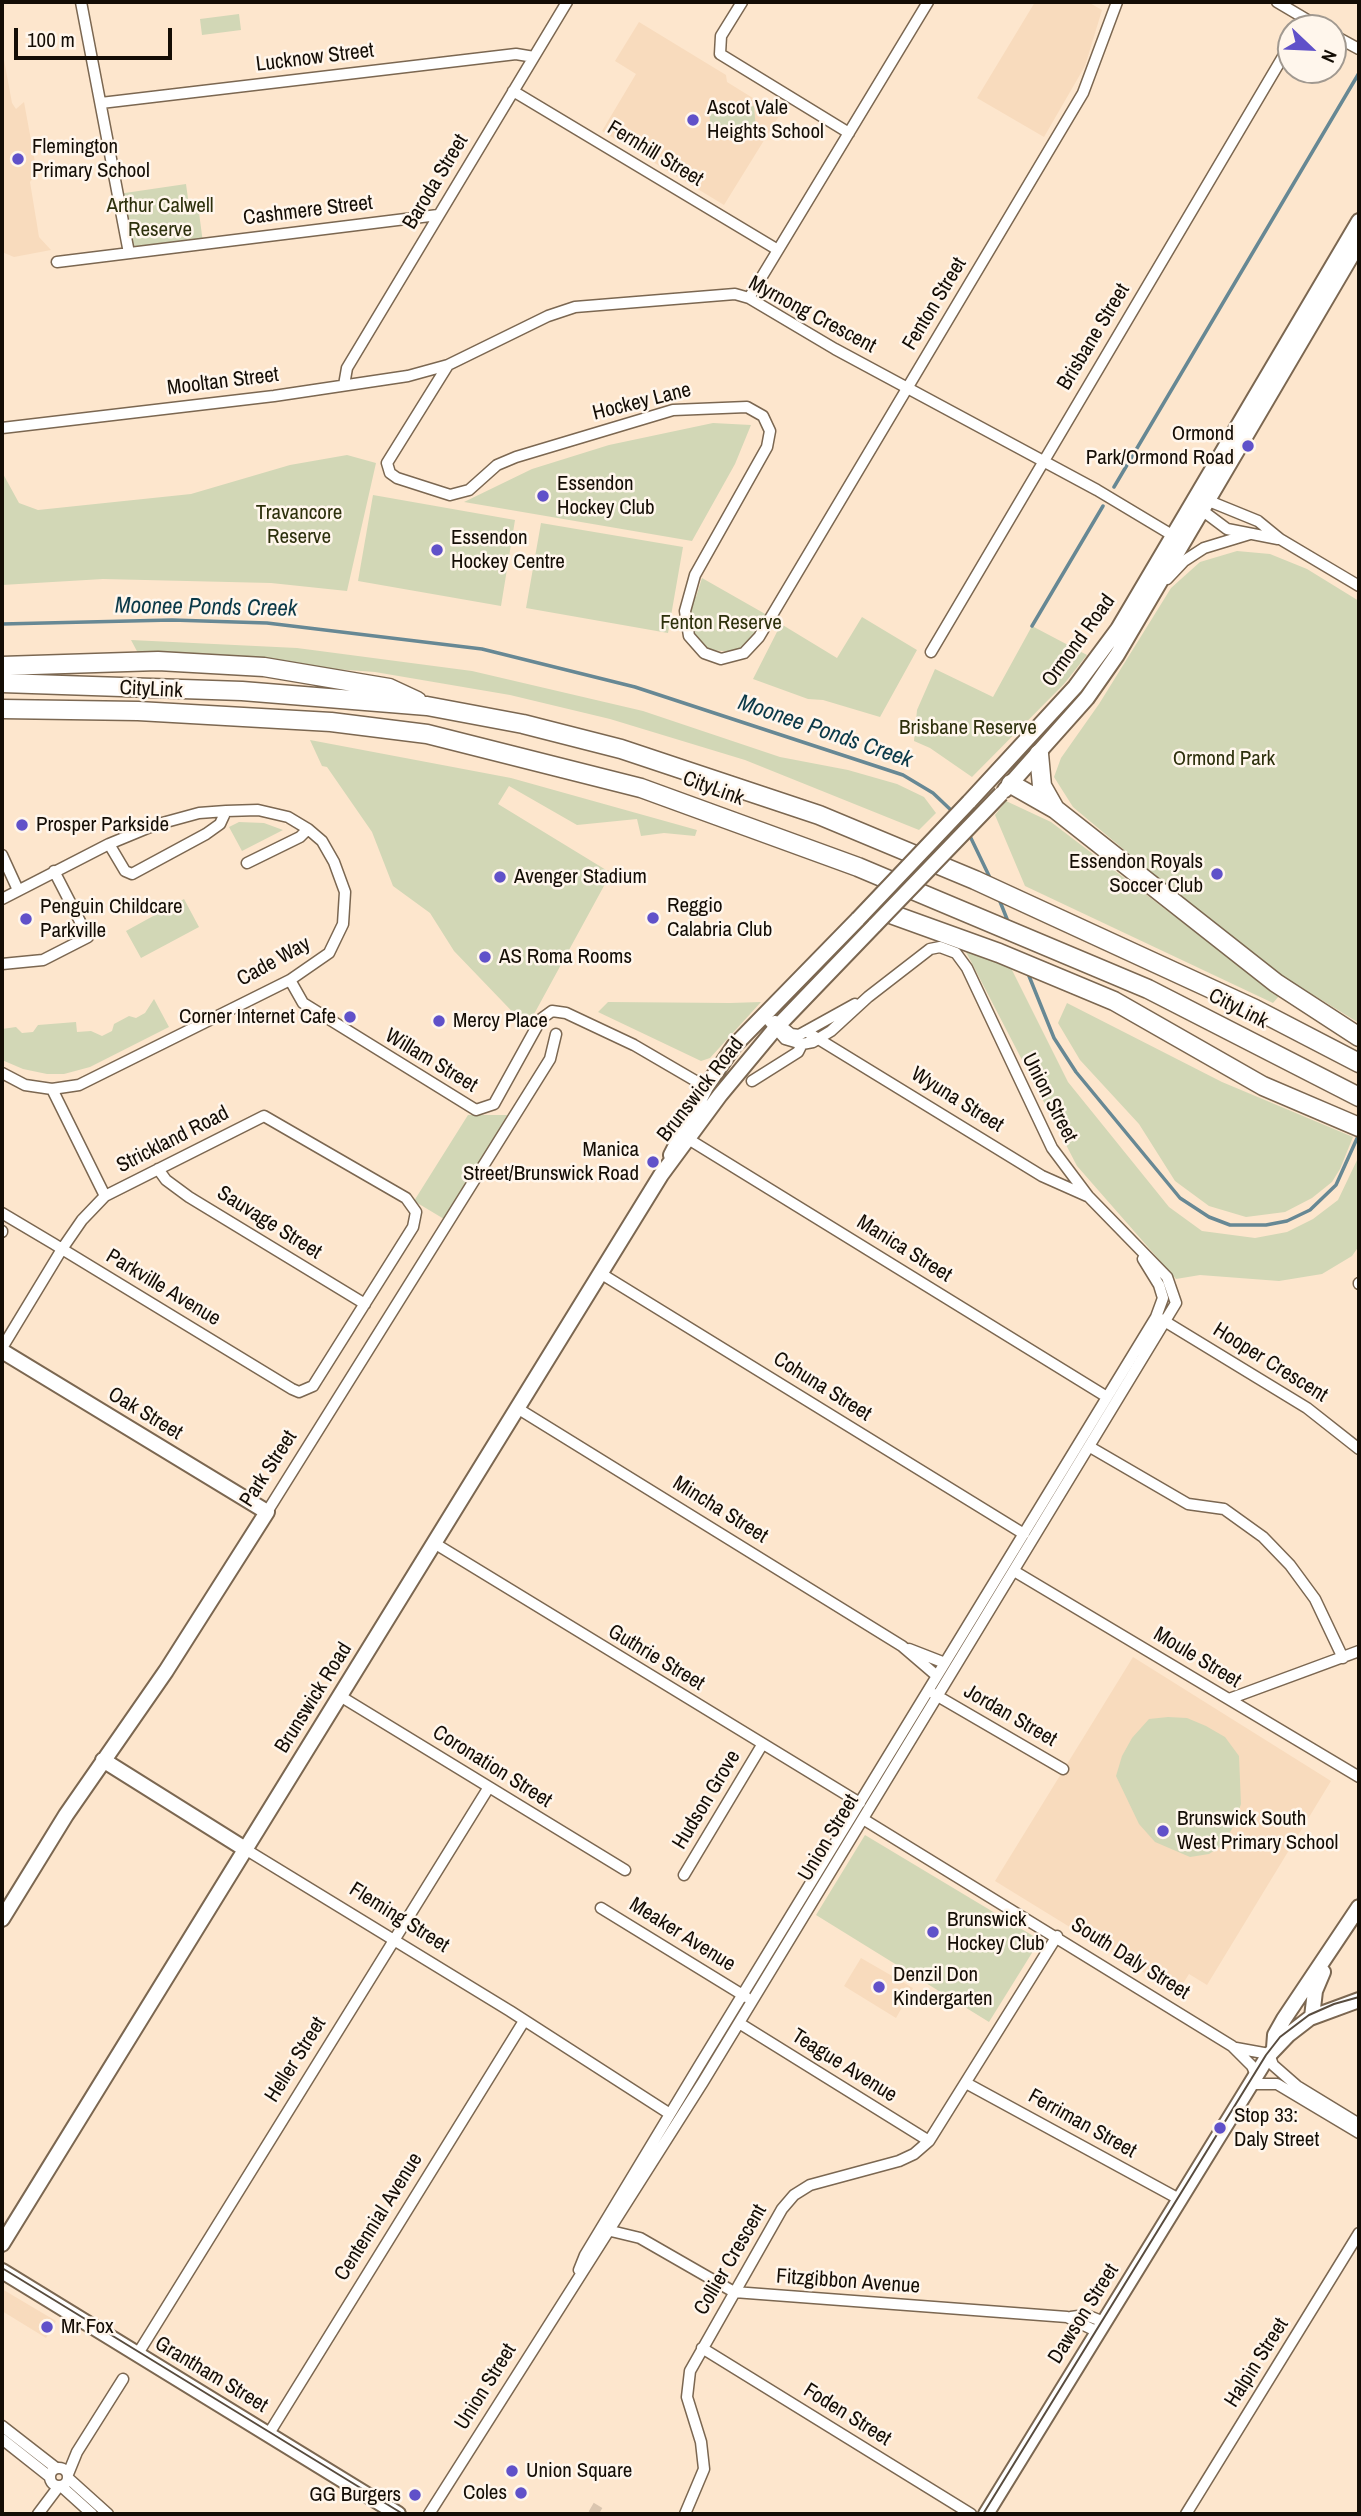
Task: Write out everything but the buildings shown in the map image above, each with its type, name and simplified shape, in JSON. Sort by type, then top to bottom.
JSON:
[{"type":"highway","points":[[2,666],[158,661],[264,667],[389,688],[427,706]]},
{"type":"highway","name":"CityLink","points":[[2,683],[242,691],[427,706],[547,730],[674,765],[819,815],[1026,901],[1255,1009],[1357,1061]]},
{"type":"highway","name":"CityLink","points":[[2,709],[138,711],[331,722],[427,734],[653,792],[812,849],[1148,989],[1352,1093]]},
{"type":"highway","points":[[1039,754],[1042,786],[1055,809]]},
{"type":"highway","points":[[1006,789],[1055,809],[1276,983],[1359,1037]]},
{"type":"highway","points":[[898,890],[924,924]]},
{"type":"highway","points":[[882,919],[924,924],[1053,975],[1125,1007],[1264,1086],[1359,1127]]},
{"type":"main road","name":"Ormond Road","points":[[1203,502],[1359,221]]},
{"type":"main road","name":"Ormond Road","points":[[777,1027],[882,919],[898,890],[1102,653],[1203,502],[1359,243]]},
{"type":"main road","name":"Ormond Road","points":[[752,1025],[858,919],[898,890],[1006,789],[1039,754],[1087,698],[1150,599],[1178,539]]},
{"type":"main road","points":[[991,779],[1006,789]]},
{"type":"main road","name":"Brunswick Road","points":[[685,1137],[706,1087],[752,1025]]},
{"type":"main road","name":"Brunswick Road","points":[[2,2244],[685,1137],[777,1027]]},
{"type":"main road","points":[[706,1087],[720,1096]]},
{"type":"main road","name":"Oak Street","points":[[2,1349],[267,1512]]},
{"type":"main road","name":"Park Street","points":[[2,1919],[103,1760],[166,1671],[267,1512]]},
{"type":"main road","name":"Fleming Street","points":[[103,1760],[245,1849]]},
{"type":"main road","points":[[1272,2051],[1275,2035],[1284,2019],[1359,1907]]},
{"type":"main road","points":[[1312,2017],[1315,1991],[1337,1943]]},
{"type":"main road","points":[[1253,2079],[1272,2051],[1312,2017],[1359,2000]]},
{"type":"main road","name":"Dawson Street","points":[[986,2514],[1253,2079]]},
{"type":"main road","name":"Grantham Street","points":[[2,2271],[398,2514]]},
{"type":"street","points":[[81,2],[129,253]]},
{"type":"street","name":"Baroda Street","points":[[344,385],[347,368],[567,2]]},
{"type":"street","points":[[742,2],[721,36],[719,49],[724,58],[849,133]]},
{"type":"street","points":[[749,298],[928,2]]},
{"type":"street","name":"Fenton Street","points":[[771,618],[1083,93],[1117,2]]},
{"type":"street","points":[[1277,2],[1292,14]]},
{"type":"street","name":"Lucknow Street","points":[[101,103],[516,54],[534,57]]},
{"type":"street","name":"Brisbane Street","points":[[931,652],[1277,67]]},
{"type":"street","name":"Fernhill Street","points":[[513,91],[778,250]]},
{"type":"street","name":"Cashmere Street","points":[[57,262],[439,215]]},
{"type":"street","name":"Myrnong Crescent","points":[[448,365],[548,316],[575,307],[735,294],[749,298],[1178,539]]},
{"type":"street","name":"Mooltan Street","points":[[2,428],[408,376],[448,365]]},
{"type":"street","name":"Hockey Lane","points":[[448,365],[387,463],[393,476],[438,492],[457,495],[470,490],[505,461],[673,410],[709,406],[753,408],[769,426],[767,447],[695,575],[687,599],[685,621],[689,636],[697,648],[721,659],[737,657],[752,648],[771,618]]},
{"type":"street","points":[[1203,502],[1227,529],[1280,539]]},
{"type":"street","points":[[1203,502],[1258,521],[1280,539],[1359,586]]},
{"type":"street","points":[[1150,599],[1184,561],[1224,540],[1251,534]]},
{"type":"street","name":"Cade Way","points":[[2,899],[109,844],[155,825],[199,813],[258,810],[288,817],[308,829],[328,851],[345,891],[343,924],[329,953],[290,980],[79,1085],[52,1089],[25,1084],[2,1073]]},
{"type":"street","points":[[109,844],[125,871],[132,874],[206,834],[220,824],[226,811]]},
{"type":"street","points":[[247,863],[300,837],[308,829]]},
{"type":"street","points":[[2,855],[18,890]]},
{"type":"street","points":[[2,964],[43,960],[88,937],[54,871]]},
{"type":"street","name":"Brunswick Road","points":[[763,1014],[791,1043],[802,1044],[821,1038],[930,949],[940,947],[951,950]]},
{"type":"street","name":"Union Street","points":[[575,2280],[585,2255],[945,1662],[1024,1534],[1090,1447],[1176,1303],[1170,1282],[1136,1249],[1061,1162],[1042,1131],[967,968],[951,950]]},
{"type":"street","name":"Willam Street","points":[[290,980],[303,1003],[476,1110],[494,1104],[545,1014],[566,1013],[634,1045],[706,1087]]},
{"type":"street","name":"Brunswick Road","points":[[807,1032],[868,997]]},
{"type":"street","points":[[777,1027],[795,1035],[807,1032]]},
{"type":"street","name":"Wyuna Street","points":[[807,1032],[821,1038],[1042,1176],[1088,1196]]},
{"type":"street","name":"Park Street","points":[[267,1512],[550,1059],[556,1034]]},
{"type":"street","name":"Brunswick Road","points":[[752,1081],[798,1052],[802,1044]]},
{"type":"street","points":[[52,1089],[105,1196]]},
{"type":"street","name":"Strickland Road","points":[[2,1349],[62,1249],[82,1220],[105,1196],[264,1116],[405,1198],[414,1209],[413,1227],[365,1304]]},
{"type":"street","name":"Manica Street","points":[[685,1137],[1107,1397]]},
{"type":"street","name":"Sauvage Street","points":[[158,1170],[166,1180],[190,1197],[365,1304]]},
{"type":"street","name":"Parkville Avenue","points":[[2,1213],[292,1389],[305,1392],[313,1386],[365,1304]]},
{"type":"street","name":"Union Street","points":[[429,2514],[575,2280],[611,2231],[753,2001],[1014,1571],[1107,1397],[1156,1317],[1163,1304],[1159,1285],[1136,1249]]},
{"type":"street","name":"Cohuna Street","points":[[600,1273],[1024,1534]]},
{"type":"street","name":"Hooper Crescent","points":[[1156,1317],[1307,1408],[1359,1449]]},
{"type":"street","name":"Mincha Street","points":[[517,1408],[902,1646],[937,1676]]},
{"type":"street","points":[[1090,1447],[1177,1499],[1198,1506],[1224,1509],[1263,1538],[1290,1565],[1315,1599],[1343,1658]]},
{"type":"street","name":"Guthrie Street","points":[[434,1543],[762,1745],[860,1802]]},
{"type":"street","name":"Moule Street","points":[[1014,1571],[1359,1777]]},
{"type":"street","name":"Mincha Street","points":[[902,1646],[945,1662]]},
{"type":"street","points":[[1229,1699],[1359,1651]]},
{"type":"street","points":[[928,1691],[938,1696]]},
{"type":"street","name":"Coronation Street","points":[[340,1696],[625,1870]]},
{"type":"street","name":"Jordan Street","points":[[938,1696],[1063,1769]]},
{"type":"street","name":"Hudson Grove","points":[[684,1875],[762,1745]]},
{"type":"street","name":"Heller Street","points":[[137,2355],[489,1787]]},
{"type":"street","name":"South Daly Street","points":[[863,1819],[1232,2046],[1252,2066],[1253,2079]]},
{"type":"street","name":"Fleming Street","points":[[245,1849],[670,2114]]},
{"type":"street","name":"Meaker Avenue","points":[[601,1908],[743,1995]]},
{"type":"street","name":"Collier Crescent","points":[[685,2514],[695,2497],[704,2469],[701,2442],[687,2397],[690,2371],[782,2209],[794,2195],[810,2185],[899,2161],[914,2154],[929,2141],[1057,1936]]},
{"type":"street","points":[[743,1995],[753,2001]]},
{"type":"street","name":"Centennial Avenue","points":[[268,2435],[524,2021]]},
{"type":"street","name":"Teague Avenue","points":[[739,2023],[929,2141]]},
{"type":"street","name":"South Daly Street","points":[[1232,2046],[1272,2051]]},
{"type":"street","points":[[1272,2051],[1273,2065],[1297,2086],[1359,2124]]},
{"type":"street","points":[[1253,2079],[1277,2084],[1359,2133]]},
{"type":"street","name":"Ferriman Street","points":[[966,2083],[1179,2199]]},
{"type":"street","name":"Fitzgibbon Avenue","points":[[618,2219],[640,2238],[734,2292],[1067,2318],[1101,2327]]},
{"type":"street","name":"Fitzgibbon Avenue","points":[[611,2231],[640,2238]]},
{"type":"street","name":"Halpin Street","points":[[1186,2514],[1359,2232]]},
{"type":"street","name":"Foden Street","points":[[702,2348],[971,2514]]},
{"type":"street","points":[[38,2514],[123,2379]]},
{"type":"street","points":[[2,2426],[59,2477],[92,2514]]},
{"type":"street","points":[[2,2439],[108,2514]]},
{"type":"shaded area","points":[[1035,2],[1088,2],[1102,10],[1085,66],[1044,137],[977,98]]},
{"type":"shaded area","name":"Ascot Vale Heights School","points":[[639,22],[726,75],[727,82],[769,108],[776,104],[784,108],[724,205],[602,131],[636,74],[615,61]]},
{"type":"shaded area","name":"Flemington Primary School","points":[[2,49],[12,103],[16,109],[24,102],[37,173],[30,182],[39,237],[51,250],[14,257],[2,252]]},
{"type":"shaded area","name":"Brunswick South West Primary School","points":[[1133,1657],[1331,1781],[1207,1985],[1189,1974],[1177,1993],[995,1881]]},
{"type":"shaded area","name":"Denzil Don Kindergarten","points":[[861,1958],[913,1988],[896,2018],[844,1986]]},
{"type":"shaded area","points":[[2,2289],[56,2321],[46,2338],[2,2311]]},
{"type":"green space","points":[[239,14],[241,30],[202,35],[200,19]]},
{"type":"green space","points":[[754,106],[756,130],[711,134],[709,110]]},
{"type":"green space","name":"Arthur Calwell Reserve","points":[[186,184],[189,206],[198,205],[203,243],[129,253],[118,194]]},
{"type":"green space","points":[[713,423],[751,425],[735,464],[692,541],[464,502],[532,469],[609,445]]},
{"type":"green space","name":"Travancore Reserve","points":[[347,455],[376,463],[347,591],[271,583],[103,579],[2,585],[2,472],[19,503],[38,510],[191,494],[290,465]]},
{"type":"green space","name":"Essendon Hockey Centre","points":[[373,495],[515,520],[501,606],[358,581]]},
{"type":"green space","name":"Essendon Hockey Centre","points":[[541,523],[683,547],[668,633],[526,608]]},
{"type":"green space","name":"Ormond Park","points":[[1237,551],[1270,554],[1307,569],[1359,601],[1359,1023],[1253,958],[1073,807],[1054,777],[1061,758],[1099,704],[1171,588],[1200,562]]},
{"type":"green space","name":"Fenton Reserve","points":[[702,578],[767,615],[751,641],[737,652],[709,650],[693,634],[690,613],[693,597],[696,597]]},
{"type":"green space","points":[[862,617],[917,650],[880,717],[823,700],[808,699],[753,679],[781,624],[837,658]]},
{"type":"green space","name":"Brisbane Reserve","points":[[1032,626],[1087,655],[1064,684],[972,777],[930,748],[914,741],[917,710],[935,669],[993,697]]},
{"type":"green space","points":[[131,640],[297,648],[472,671],[643,711],[780,757],[848,770],[897,784],[924,797],[936,813],[919,830],[745,760],[610,719],[510,695],[375,672],[139,655]]},
{"type":"green space","points":[[310,740],[511,778],[697,830],[695,836],[664,833],[641,836],[637,819],[577,825],[509,786],[498,804],[611,873],[527,1027],[454,951],[430,913],[393,886],[372,832],[327,767],[322,766]]},
{"type":"green space","points":[[1006,801],[1051,822],[1279,996],[1273,1003],[1025,886],[995,815]]},
{"type":"green space","points":[[239,822],[264,823],[283,830],[242,851],[229,827]]},
{"type":"green space","points":[[184,899],[199,927],[141,958],[126,931]]},
{"type":"green space","points":[[965,950],[1011,968],[1068,1082],[1169,1207],[1202,1231],[1255,1238],[1287,1232],[1313,1219],[1338,1200],[1359,1156],[1359,1246],[1352,1256],[1322,1274],[1279,1281],[1200,1275],[1176,1279],[1077,1166]]},
{"type":"green space","points":[[154,999],[169,1027],[90,1067],[64,1074],[47,1074],[23,1069],[2,1060],[2,1029],[16,1027],[22,1033],[33,1032],[38,1025],[76,1022],[77,1032],[91,1031],[102,1036],[112,1031],[114,1024],[129,1016],[136,1018],[145,1013]]},
{"type":"green space","points":[[608,1002],[761,1002],[710,1058],[701,1061],[598,1012]]},
{"type":"green space","points":[[1067,1003],[1222,1082],[1353,1137],[1332,1182],[1312,1198],[1285,1212],[1246,1217],[1209,1206],[1175,1181],[1139,1124],[1080,1060],[1058,1023]]},
{"type":"green space","points":[[468,1115],[509,1115],[444,1219],[414,1201]]},
{"type":"green space","points":[[1187,1718],[1206,1726],[1225,1737],[1239,1756],[1241,1804],[1223,1845],[1209,1854],[1190,1857],[1155,1842],[1139,1824],[1116,1776],[1122,1756],[1132,1738],[1149,1719]]},
{"type":"green space","name":"Brunswick Hockey Club","points":[[865,1835],[1040,1940],[989,2022],[816,1915]]},
{"type":"waterway","points":[[1114,487],[1359,73]]},
{"type":"waterway","points":[[1032,626],[1103,506]]},
{"type":"waterway","name":"Moonee Ponds Creek","points":[[2,624],[172,620],[267,623],[482,649],[635,687],[903,775],[933,793],[953,812]]},
{"type":"waterway","name":"Moonee Ponds Creek","points":[[968,832],[992,882]]},
{"type":"waterway","name":"Moonee Ponds Creek","points":[[999,899],[1009,924]]},
{"type":"waterway","name":"Moonee Ponds Creek","points":[[1027,971],[1054,1038],[1076,1072],[1180,1198],[1209,1217],[1230,1225],[1266,1225],[1287,1221],[1310,1210],[1336,1185],[1359,1134]]},
{"type":"tunnel","points":[[593,2514],[600,2502]]},
{"type":"tram line","points":[[983,2514],[1266,2055],[1280,2037],[1309,2015],[1359,1997]]},
{"type":"tram line","points":[[2,2268],[403,2514]]},
{"type":"place","name":"Ascot Vale Heights School","points":[[693,120]]},
{"type":"place","name":"Flemington Primary School","points":[[18,159]]},
{"type":"place","name":"Ormond Park/Ormond Road","points":[[1248,446]]},
{"type":"place","name":"Essendon Hockey Club","points":[[543,496]]},
{"type":"place","name":"Essendon Hockey Centre","points":[[437,550]]},
{"type":"place","name":"Prosper Parkside","points":[[22,825]]},
{"type":"place","name":"Essendon Royals Soccer Club","points":[[1217,874]]},
{"type":"place","name":"Avenger Stadium","points":[[500,877]]},
{"type":"place","name":"Reggio Calabria Club","points":[[653,918]]},
{"type":"place","name":"Penguin Childcare Parkville","points":[[26,919]]},
{"type":"place","name":"AS Roma Rooms","points":[[485,957]]},
{"type":"place","name":"Corner Internet Cafe","points":[[350,1017]]},
{"type":"place","name":"Mercy Place","points":[[439,1021]]},
{"type":"place","name":"Manica Street/Brunswick Road","points":[[653,1162]]},
{"type":"place","name":"Brunswick South West Primary School","points":[[1163,1831]]},
{"type":"place","name":"Brunswick Hockey Club","points":[[933,1932]]},
{"type":"place","name":"Denzil Don Kindergarten","points":[[879,1987]]},
{"type":"place","name":"Stop 33: Daly Street","points":[[1220,2128]]},
{"type":"place","name":"Mr Fox","points":[[47,2327]]},
{"type":"place","name":"Union Square","points":[[512,2471]]},
{"type":"place","name":"Coles","points":[[521,2493]]},
{"type":"place","name":"GG Burgers","points":[[415,2495]]}]
